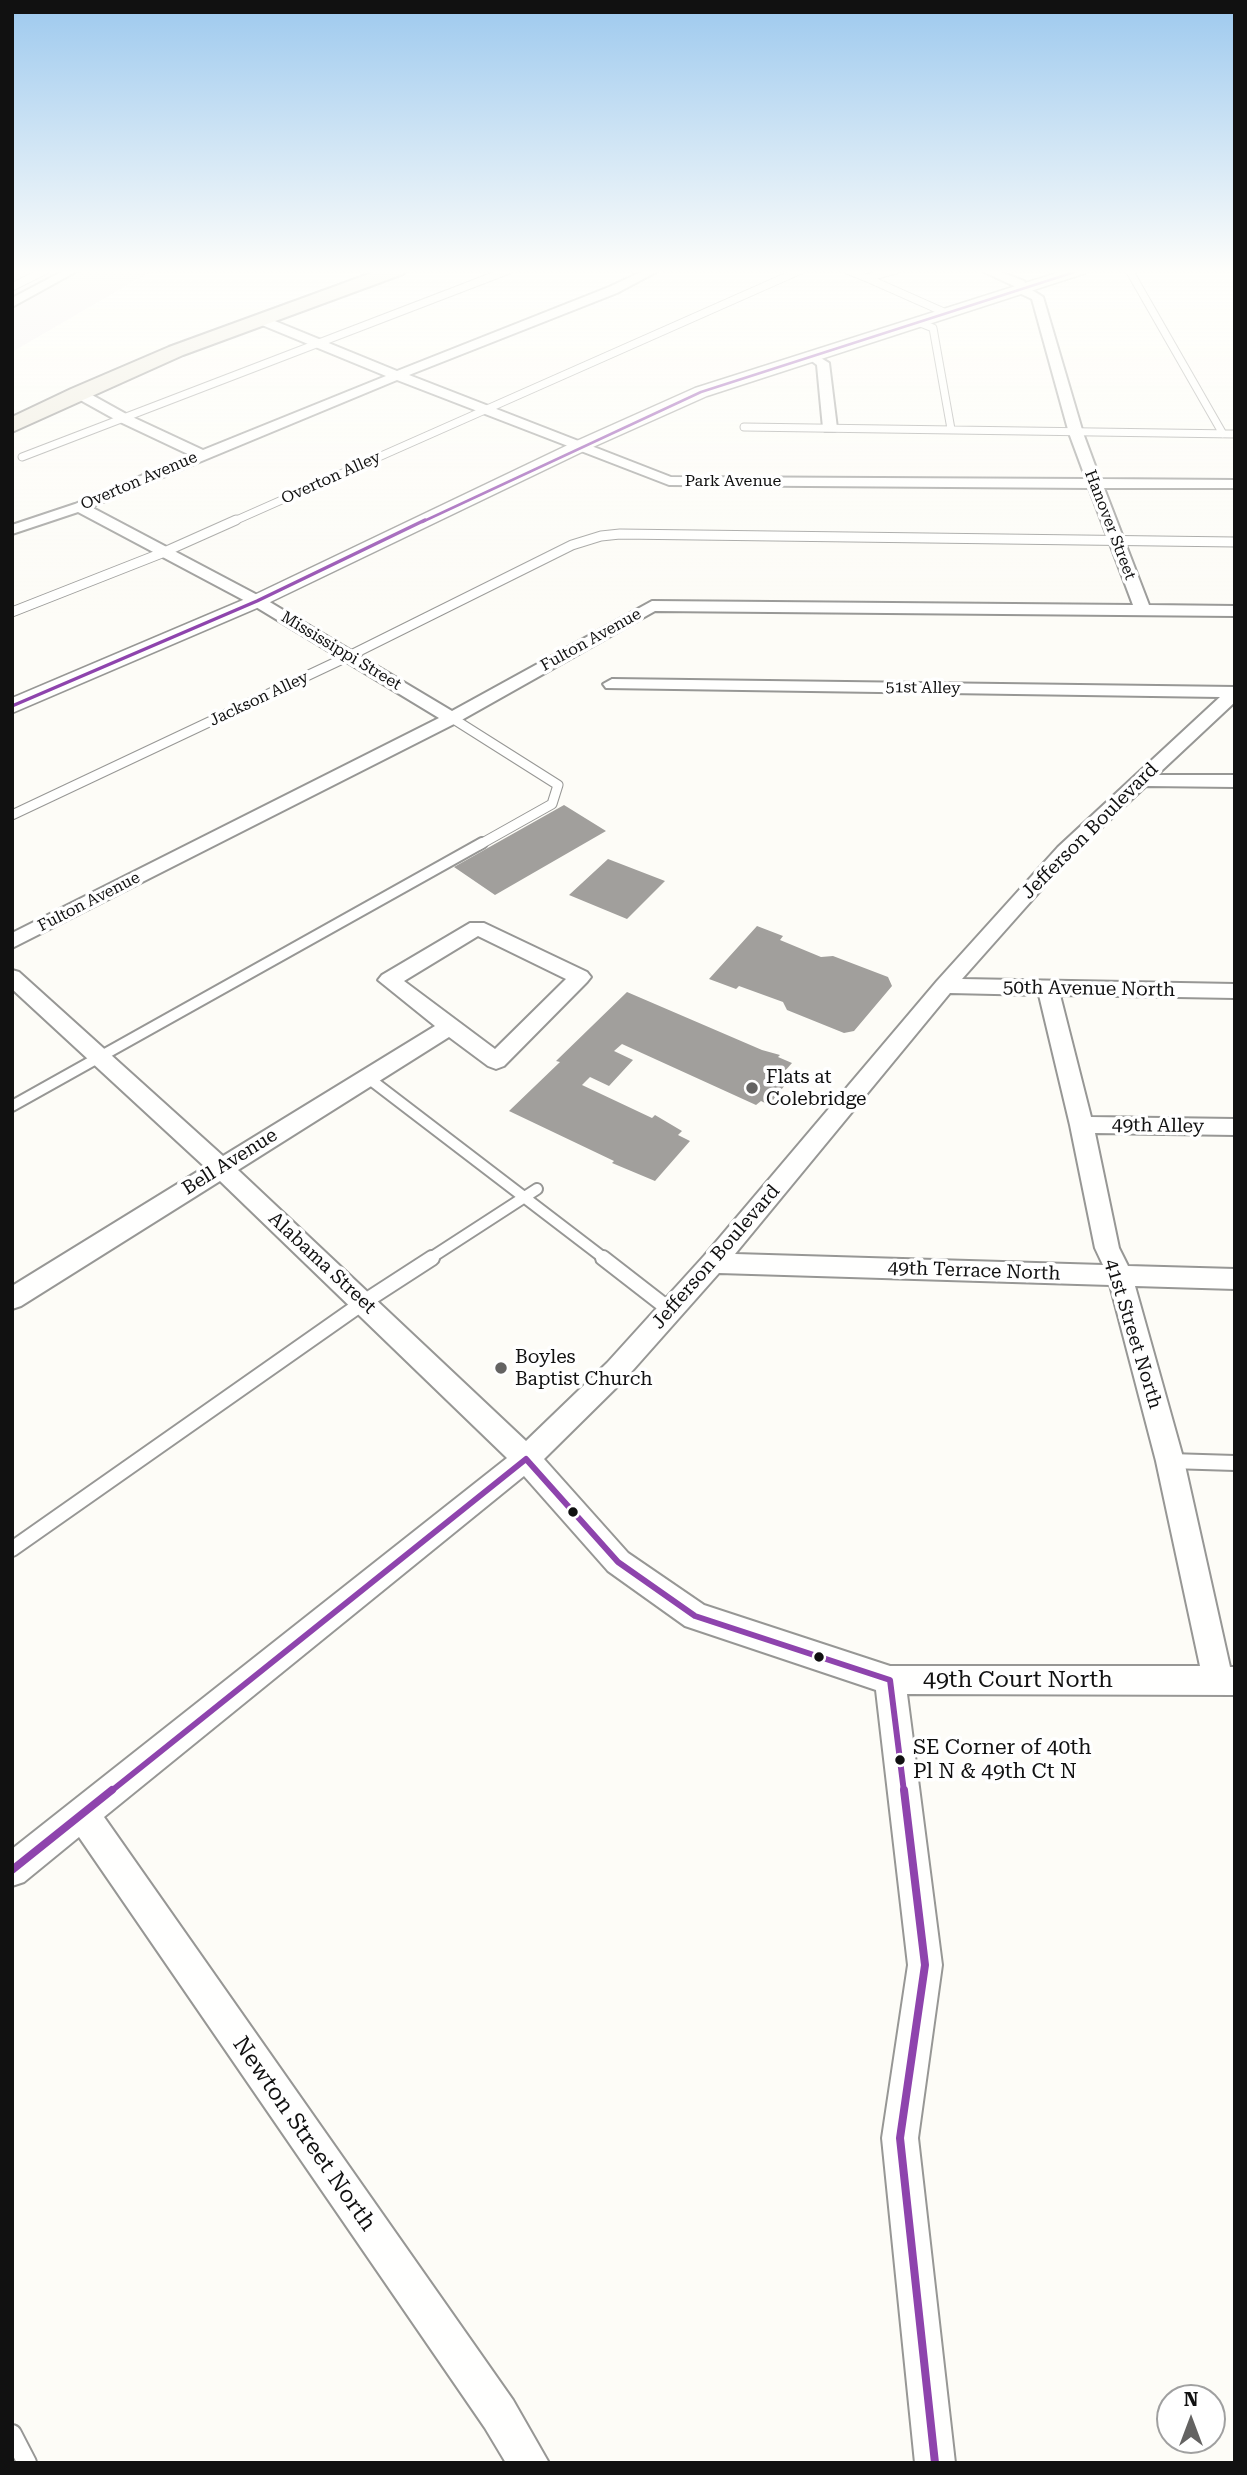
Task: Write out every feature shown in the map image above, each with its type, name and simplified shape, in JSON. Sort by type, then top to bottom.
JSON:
[{"type":"main road","points":[[35,393],[53,386]]},
{"type":"main road","points":[[12,426],[97,386]]},
{"type":"street","name":"Overton Avenue","points":[[12,530],[59,512],[80,508],[92,500],[373,386]]},
{"type":"street","name":"Park Avenue","points":[[421,386],[669,481],[1235,484]]},
{"type":"street","points":[[12,706],[257,601],[578,447],[721,386]]},
{"type":"street","points":[[826,386],[830,428]]},
{"type":"street","name":"Hanover Street","points":[[1062,386],[1076,433],[1142,609]]},
{"type":"street","points":[[78,393],[123,418],[202,455]]},
{"type":"street","name":"Mississippi Street","points":[[80,508],[257,601],[452,718]]},
{"type":"street","name":"Fulton Avenue","points":[[12,941],[452,718],[652,606],[1235,611]]},
{"type":"street","name":"51st Alley","points":[[612,684],[1235,692]]},
{"type":"street","name":"Jefferson Boulevard","points":[[12,1870],[526,1459],[616,1371],[713,1263],[944,986],[1065,851],[1235,692]]},
{"type":"street","points":[[1139,780],[1235,782]]},
{"type":"street","points":[[477,928],[580,977],[496,1060],[449,1027],[389,980],[477,928]]},
{"type":"street","name":"Alabama Street","points":[[12,977],[364,1302],[526,1459],[618,1562]]},
{"type":"street","name":"50th Avenue North","points":[[944,986],[1235,991]]},
{"type":"street","name":"41st Street North","points":[[1048,989],[1082,1125],[1107,1248],[1119,1275],[1226,1680]]},
{"type":"street","name":"Bell Avenue","points":[[12,1299],[220,1167],[449,1027]]},
{"type":"street","name":"49th Alley","points":[[1082,1125],[1235,1127]]},
{"type":"street","name":"49th Terrace North","points":[[713,1263],[1235,1279]]},
{"type":"street","name":"49th Court North","points":[[618,1562],[695,1616],[890,1679],[1226,1680]]},
{"type":"street","points":[[890,1679],[925,1965],[900,2138],[934,2463]]},
{"type":"street","name":"Newton Street North","points":[[82,1814],[528,2459]]},
{"type":"lane","points":[[22,457],[209,386]]},
{"type":"lane","name":"Overton Alley","points":[[12,612],[162,553],[542,386]]},
{"type":"lane","points":[[943,386],[951,429]]},
{"type":"lane","points":[[1195,386],[1223,434]]},
{"type":"lane","points":[[744,427],[1235,434]]},
{"type":"lane","points":[[620,534],[1235,542]]},
{"type":"lane","name":"Jackson Alley","points":[[12,815],[349,656],[572,545],[620,534]]},
{"type":"lane","points":[[12,1106],[552,804],[558,785],[452,718]]},
{"type":"lane","points":[[368,1077],[532,1193],[670,1311]]},
{"type":"lane","points":[[12,1549],[364,1302],[532,1193]]},
{"type":"lane","points":[[1170,1461],[1235,1463]]},
{"type":"lane","points":[[12,2434],[27,2463]]},
{"type":"building","points":[[564,805],[606,831],[495,895],[454,867]]},
{"type":"building","points":[[608,859],[665,881],[627,919],[569,895]]},
{"type":"building","points":[[757,926],[783,936],[780,940],[821,957],[833,956],[888,977],[892,986],[854,1031],[844,1033],[787,1010],[783,1002],[739,986],[736,989],[709,979]]},
{"type":"building","name":"Flats at Colebridge","points":[[627,992],[762,1050],[780,1055],[778,1057],[792,1063],[776,1081],[785,1085],[769,1105],[761,1101],[756,1105],[622,1044],[614,1051],[633,1060],[609,1086],[590,1077],[582,1085],[652,1118],[655,1115],[682,1131],[678,1135],[690,1141],[655,1181],[612,1163],[614,1161],[509,1111]]},
{"type":"transit line","points":[[12,706],[257,601],[578,447],[721,386]]},
{"type":"transit line","points":[[12,1870],[526,1459],[618,1562],[695,1616],[890,1680],[925,1965],[900,2138],[935,2463]]},
{"type":"place","name":"Flats at Colebridge","points":[[752,1088]]},
{"type":"place","name":"Boyles Baptist Church","points":[[501,1368]]},
{"type":"place","name":"SE Corner of 40th Pl N & 49th Ct N","points":[[900,1760]]}]
